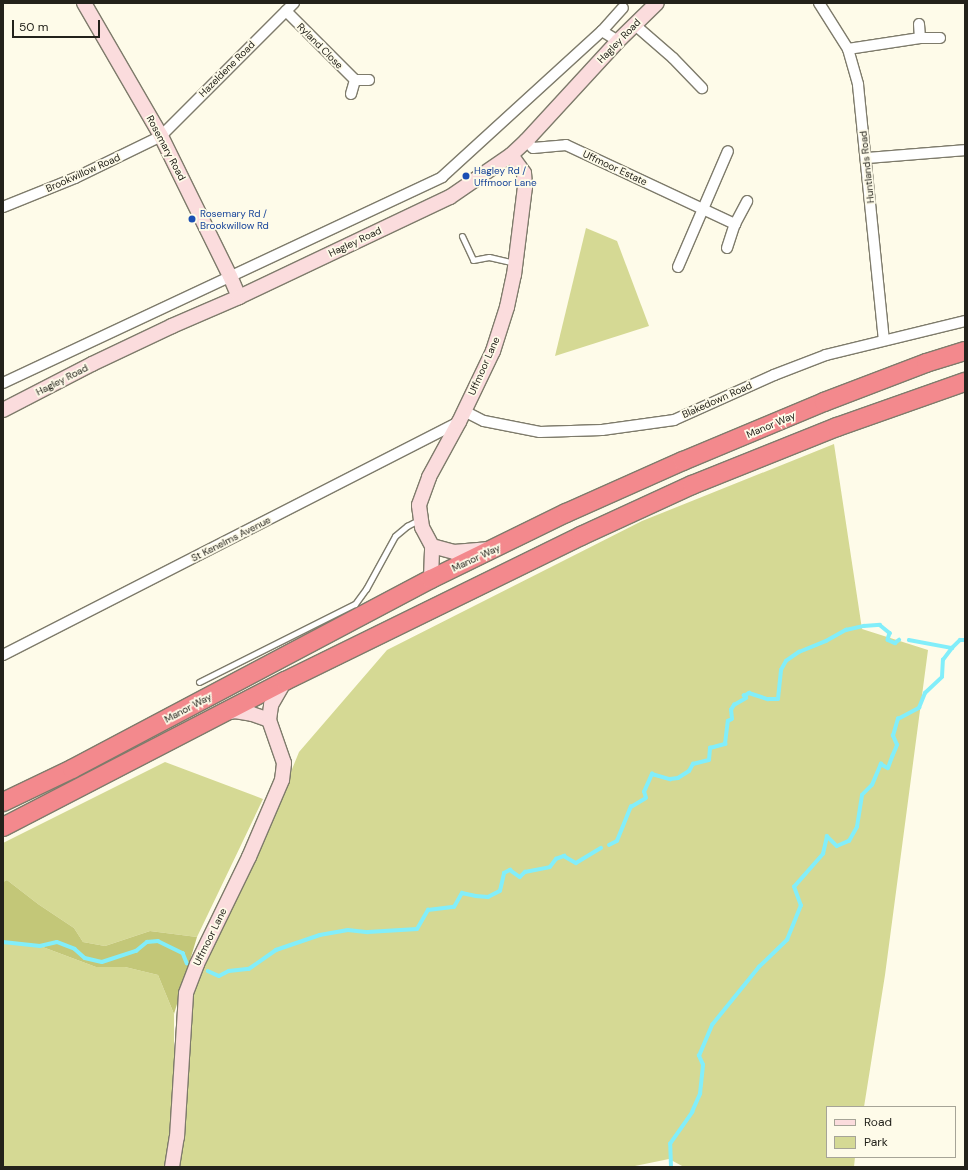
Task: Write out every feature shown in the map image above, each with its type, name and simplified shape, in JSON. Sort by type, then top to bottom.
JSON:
[{"type":"highway","name":"Manor Way","points":[[3,802],[72,769],[431,579],[566,513],[683,461],[824,402],[926,363],[965,351]]},
{"type":"highway","name":"Manor Way","points":[[3,826],[285,681],[581,536],[692,485],[837,427],[965,382]]},
{"type":"street","name":"Rosemary Road","points":[[84,3],[161,136],[239,297]]},
{"type":"street","name":"Hazeldene Road","points":[[161,136],[294,3]]},
{"type":"street","name":"Hagley Road","points":[[3,410],[172,326],[239,297],[450,197],[511,155],[526,141],[618,41],[657,3]]},
{"type":"street","name":"Huntlands Road","points":[[819,3],[848,49],[858,85],[884,340]]},
{"type":"street","name":"Hagley Road","points":[[3,383],[442,177],[602,31],[623,8]]},
{"type":"street","name":"Ryland Close","points":[[286,11],[355,80]]},
{"type":"street","points":[[920,24],[920,38]]},
{"type":"street","points":[[635,25],[673,58],[702,88]]},
{"type":"street","points":[[602,31],[618,41]]},
{"type":"street","points":[[848,49],[920,38],[940,38]]},
{"type":"street","points":[[351,94],[355,80],[369,80]]},
{"type":"street","name":"Brookwillow Road","points":[[3,206],[75,178],[161,136]]},
{"type":"street","name":"Uffmoor Estate","points":[[526,141],[532,148],[566,145],[735,224]]},
{"type":"street","points":[[866,158],[965,150]]},
{"type":"street","points":[[678,267],[728,151]]},
{"type":"street","name":"Uffmoor Lane","points":[[431,579],[432,546],[420,520],[419,505],[429,477],[462,417],[493,351],[507,307],[516,263],[525,187],[524,173],[511,155]]},
{"type":"street","points":[[727,248],[735,224],[747,201]]},
{"type":"street","name":"Blakedown Road","points":[[462,417],[540,432],[602,430],[674,420],[774,375],[826,355],[965,321]]},
{"type":"street","name":"St Kenelms Avenue","points":[[3,655],[462,417]]},
{"type":"street","points":[[432,546],[454,552],[499,547]]},
{"type":"street","points":[[222,713],[235,711],[252,714],[269,720],[271,705],[285,681]]},
{"type":"street","name":"Uffmoor Lane","points":[[172,1167],[177,1137],[186,993],[197,964],[249,857],[282,780],[284,763],[269,720]]},
{"type":"lane","points":[[462,236],[473,260],[489,257],[516,263]]},
{"type":"lane","points":[[199,682],[355,604],[366,589],[395,536],[406,526],[420,520]]},
{"type":"green space","points":[[586,228],[617,241],[649,326],[555,356]]},
{"type":"green space","points":[[834,444],[862,629],[928,650],[885,975],[864,1106],[826,1106],[826,1158],[855,1158],[854,1167],[684,1167],[669,1159],[630,1167],[176,1167],[190,1006],[199,970],[254,863],[299,752],[387,650],[642,521]]},
{"type":"green space","points":[[165,762],[263,799],[197,937],[150,931],[105,946],[83,942],[74,928],[38,904],[7,880],[3,882],[3,843]]},
{"type":"green space","points":[[7,880],[38,904],[74,928],[83,942],[105,946],[150,931],[197,937],[174,1014],[158,975],[125,967],[96,967],[40,946],[3,942],[3,882]]},
{"type":"green space","points":[[3,942],[40,946],[96,967],[125,967],[158,975],[174,1014],[174,1098],[165,1167],[3,1167]]},
{"type":"waterway","points":[[609,845],[617,841],[631,807],[646,798],[644,792],[652,774],[670,779],[678,778],[689,771],[693,764],[709,760],[710,748],[725,744],[728,721],[732,719],[731,710],[734,705],[746,698],[744,696],[749,693],[768,699],[778,699],[781,670],[786,661],[799,652],[826,641],[846,630],[864,626],[880,625],[890,633],[888,640],[895,643],[899,640]]},
{"type":"waterway","points":[[909,640],[952,648]]},
{"type":"waterway","points":[[671,1167],[670,1144],[692,1112],[700,1094],[703,1065],[699,1056],[712,1025],[759,967],[787,940],[801,906],[794,887],[823,854],[827,836],[837,846],[849,841],[857,827],[862,795],[872,785],[881,764],[888,768],[897,745],[893,736],[898,719],[919,708],[925,693],[942,677],[943,660],[960,640],[965,640]]},
{"type":"waterway","points":[[208,971],[219,976],[229,971],[249,969],[276,950],[320,935],[348,930],[368,932],[417,929],[428,910],[454,907],[462,893],[488,897],[500,891],[504,873],[510,870],[520,877],[525,872],[550,867],[556,859],[564,856],[576,863],[601,848]]},
{"type":"waterway","points":[[3,942],[40,946],[57,942],[75,949],[85,958],[102,962],[136,951],[147,942],[158,941],[183,953],[187,963]]},
{"type":"place","name":"Hagley Rd / Uffmoor Lane","points":[[466,176]]},
{"type":"place","name":"Rosemary Rd / Brookwillow Rd","points":[[192,219]]}]
